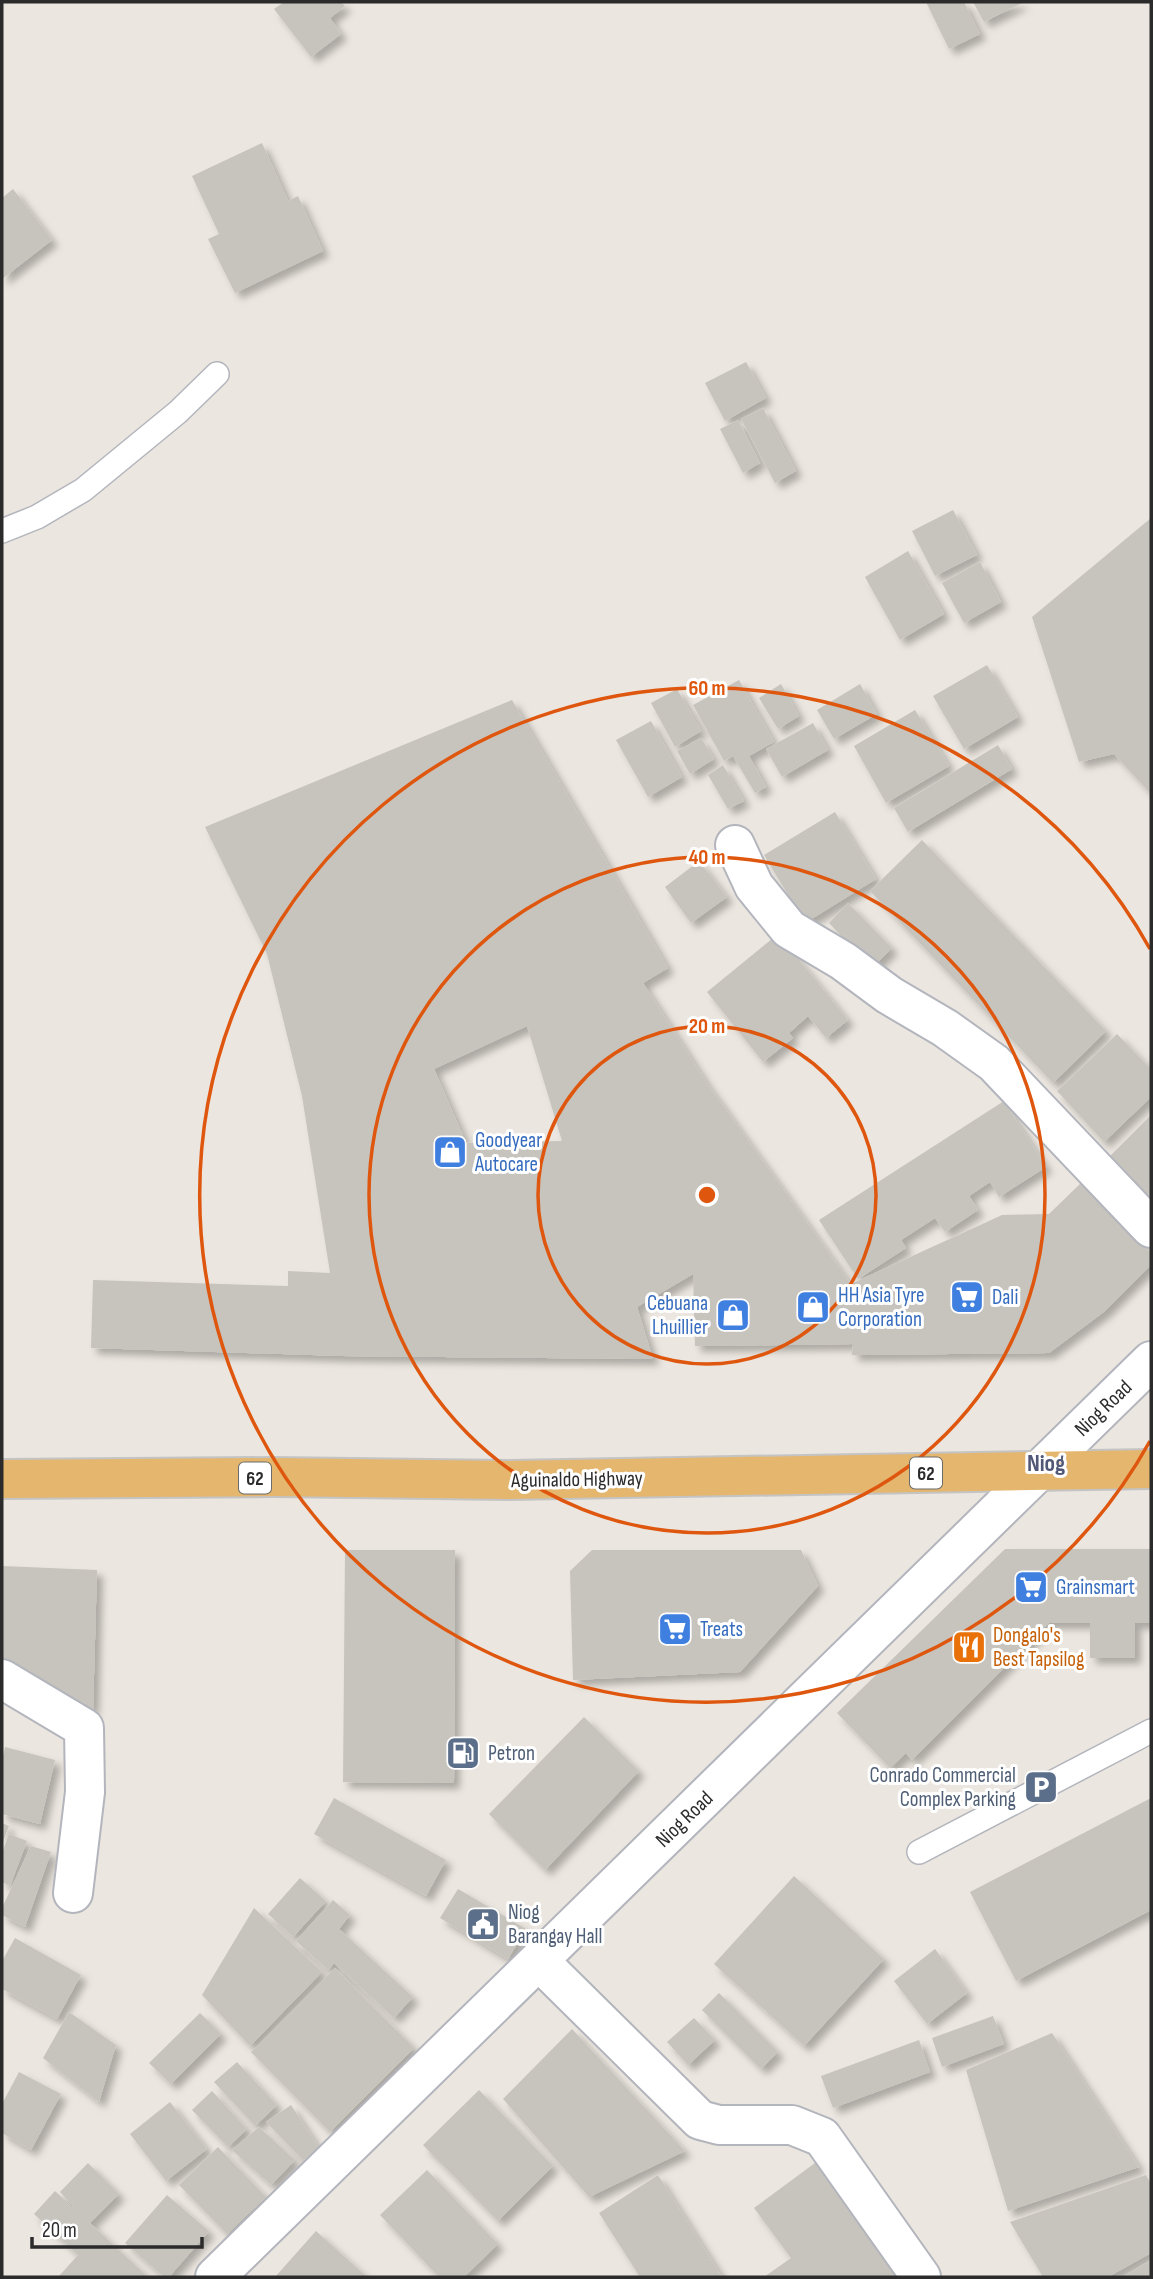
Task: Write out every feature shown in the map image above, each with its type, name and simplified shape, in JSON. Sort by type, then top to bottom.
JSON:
[{"type":"highway","name":"Aguinaldo Highway","points":[[2,1479],[508,1480],[1151,1469]]},
{"type":"street","points":[[735,845],[754,886],[789,929],[842,961],[889,995],[945,1028],[994,1063],[1151,1228]]},
{"type":"street","name":"Niog Road","points":[[215,2277],[1151,1361]]},
{"type":"street","points":[[2,1679],[84,1728],[85,1792],[73,1893]]},
{"type":"street","points":[[539,1961],[701,2120],[719,2125],[792,2124],[822,2137],[921,2277]]},
{"type":"lane","points":[[2,531],[37,517],[83,491],[178,412],[216,374]]},
{"type":"lane","points":[[919,1852],[1151,1731]]},
{"type":"building","points":[[284,2],[341,2],[345,6],[330,18],[341,34],[311,57],[274,9]]},
{"type":"building","points":[[926,2],[964,2],[980,34],[949,49]]},
{"type":"building","points":[[973,2],[1024,2],[984,22]]},
{"type":"building","points":[[262,143],[288,201],[298,196],[323,251],[235,293],[208,239],[219,234],[192,176]]},
{"type":"building","points":[[13,189],[52,240],[2,279],[2,198]]},
{"type":"building","points":[[746,362],[766,398],[725,421],[705,383]]},
{"type":"building","points":[[763,408],[796,471],[775,483],[741,419]]},
{"type":"building","points":[[738,420],[760,463],[743,473],[720,429]]},
{"type":"building","points":[[953,510],[977,555],[935,576],[912,531]]},
{"type":"building","points":[[1151,518],[1151,794],[1114,754],[1079,762],[1032,617]]},
{"type":"building","points":[[908,551],[944,614],[900,640],[865,577]]},
{"type":"building","points":[[980,562],[1001,602],[964,623],[942,583]]},
{"type":"building","points":[[987,665],[1018,717],[964,749],[933,696]]},
{"type":"building","points":[[739,680],[774,742],[749,756],[766,787],[755,793],[733,756],[724,761],[693,705]]},
{"type":"building","points":[[781,684],[799,716],[778,729],[759,698]]},
{"type":"building","points":[[860,684],[877,714],[834,739],[817,710]]},
{"type":"building","points":[[677,689],[701,731],[675,747],[651,703]]},
{"type":"building","points":[[512,700],[668,968],[643,983],[708,1085],[851,1284],[1002,1215],[1049,1214],[1082,1182],[1151,1253],[1151,1265],[1105,1311],[1049,1353],[852,1355],[853,1344],[695,1346],[693,1274],[637,1307],[653,1359],[343,1356],[91,1348],[93,1280],[288,1286],[288,1271],[330,1273],[302,1096],[267,954],[205,827]],"holes":[[[527,1026],[562,1141],[466,1143],[434,1069]]]},
{"type":"building","points":[[915,710],[949,766],[886,803],[854,746]]},
{"type":"building","points":[[651,721],[682,777],[648,797],[616,740]]},
{"type":"building","points":[[813,723],[828,750],[782,777],[766,749]]},
{"type":"building","points":[[701,738],[714,759],[690,774],[677,751]]},
{"type":"building","points":[[998,745],[1012,769],[908,832],[894,808]]},
{"type":"building","points":[[723,765],[744,801],[728,809],[708,775]]},
{"type":"building","points":[[835,812],[876,879],[805,923],[764,855]]},
{"type":"building","points":[[922,840],[1106,1031],[1053,1083],[870,891]]},
{"type":"building","points":[[699,861],[727,897],[691,923],[665,887]]},
{"type":"building","points":[[848,903],[892,948],[872,968],[829,923]]},
{"type":"building","points":[[778,934],[848,1020],[826,1038],[808,1016],[789,1033],[793,1038],[763,1062],[707,992]]},
{"type":"building","points":[[1117,1034],[1151,1069],[1151,1097],[1104,1142],[1057,1091]]},
{"type":"building","points":[[1004,1101],[1046,1167],[999,1197],[990,1182],[969,1196],[978,1210],[945,1232],[935,1218],[901,1240],[906,1248],[858,1279],[819,1220]]},
{"type":"building","points":[[1151,1115],[1151,1198],[1110,1156]]},
{"type":"building","points":[[1005,1549],[1151,1549],[1151,1623],[1135,1623],[1135,1658],[1090,1658],[1090,1623],[1049,1623],[912,1760],[906,1753],[890,1768],[837,1713]]},
{"type":"building","points":[[345,1550],[455,1550],[454,1783],[343,1782]]},
{"type":"building","name":"Treats","points":[[592,1550],[801,1550],[818,1586],[740,1672],[573,1680],[570,1571]]},
{"type":"building","points":[[2,1566],[97,1570],[93,1711],[2,1659]]},
{"type":"building","points":[[584,1717],[639,1771],[545,1870],[489,1814]]},
{"type":"building","points":[[5,1747],[55,1760],[40,1824],[2,1814],[2,1761]]},
{"type":"building","points":[[334,1798],[446,1860],[426,1896],[314,1834]]},
{"type":"building","points":[[1151,1798],[1151,1910],[1016,1981],[970,1892]]},
{"type":"building","points":[[2,1823],[9,1826],[2,1844]]},
{"type":"building","points":[[9,1834],[27,1841],[10,1886],[2,1882],[2,1853]]},
{"type":"building","points":[[31,1846],[51,1852],[25,1927],[2,1915],[2,1908]]},
{"type":"building","points":[[794,1876],[884,1959],[804,2046],[714,1964]]},
{"type":"building","points":[[300,1878],[326,1901],[293,1937],[268,1914]]},
{"type":"building","name":"Niog Barangay Hall","points":[[458,1889],[526,1929],[508,1959],[440,1918]]},
{"type":"building","points":[[333,1900],[350,1915],[339,1929],[413,1997],[394,2018],[334,1963],[328,1970],[296,1941]]},
{"type":"building","points":[[254,1908],[322,1972],[250,2046],[202,1995]]},
{"type":"building","points":[[15,1938],[81,1975],[57,2019],[2,1989],[2,1961]]},
{"type":"building","points":[[935,1949],[967,1993],[927,2024],[894,1981]]},
{"type":"building","points":[[335,1968],[414,2048],[330,2132],[251,2052]]},
{"type":"building","points":[[719,1993],[778,2052],[761,2069],[702,2010]]},
{"type":"building","points":[[69,2012],[116,2045],[99,2102],[43,2058]]},
{"type":"building","points":[[200,2013],[221,2034],[171,2084],[149,2063]]},
{"type":"building","points":[[993,2016],[1004,2044],[942,2067],[932,2038]]},
{"type":"building","points":[[694,2018],[715,2040],[688,2065],[667,2042]]},
{"type":"building","points":[[572,2029],[685,2151],[589,2197],[503,2099]]},
{"type":"building","points":[[1052,2033],[1139,2167],[1008,2211],[966,2070]]},
{"type":"building","points":[[919,2040],[930,2072],[833,2108],[821,2076]]},
{"type":"building","points":[[237,2062],[277,2105],[255,2126],[214,2082]]},
{"type":"building","points":[[19,2072],[61,2094],[31,2150],[2,2133],[2,2104]]},
{"type":"building","points":[[479,2090],[553,2166],[498,2221],[423,2145]]},
{"type":"building","points":[[212,2091],[247,2129],[228,2147],[192,2110]]},
{"type":"building","points":[[170,2102],[207,2149],[166,2181],[130,2134]]},
{"type":"building","points":[[291,2105],[321,2151],[303,2160],[266,2122]]},
{"type":"building","points":[[259,2127],[295,2160],[271,2185],[232,2150]]},
{"type":"building","points":[[218,2147],[266,2197],[227,2234],[179,2185]]},
{"type":"building","points":[[823,2157],[910,2277],[764,2277],[791,2258],[754,2208]]},
{"type":"building","points":[[88,2163],[119,2194],[90,2223],[148,2277],[59,2276],[78,2255],[34,2214],[55,2191],[82,2216],[60,2192]]},
{"type":"building","points":[[427,2170],[498,2244],[464,2277],[439,2277],[380,2215]]},
{"type":"building","points":[[658,2175],[722,2277],[640,2277],[599,2213]]},
{"type":"building","points":[[1146,2175],[1151,2184],[1151,2253],[1108,2277],[1043,2277],[1010,2222]]},
{"type":"building","points":[[167,2195],[209,2231],[169,2277],[164,2277],[125,2243]]},
{"type":"building","points":[[316,2231],[367,2277],[275,2277]]},
{"type":"building","points":[[1151,2260],[1151,2277],[1123,2277]]},
{"type":"place","name":"Goodyear Autocare","points":[[450,1152]]},
{"type":"place","name":"Dali","points":[[967,1297]]},
{"type":"place","name":"HH Asia Tyre Corporation","points":[[813,1307]]},
{"type":"place","name":"Cebuana Lhuillier","points":[[733,1315]]},
{"type":"place","name":"Grainsmart","points":[[1031,1587]]},
{"type":"place","name":"Treats","points":[[675,1629]]},
{"type":"place","name":"Dongalo's Best Tapsilog","points":[[969,1647]]},
{"type":"place","name":"Petron","points":[[463,1753]]},
{"type":"place","name":"Conrado Commercial Complex Parking","points":[[1041,1787]]},
{"type":"place","name":"Niog Barangay Hall","points":[[483,1924]]},
{"type":"district","name":"Niog","points":[[1046,1463]]}]
